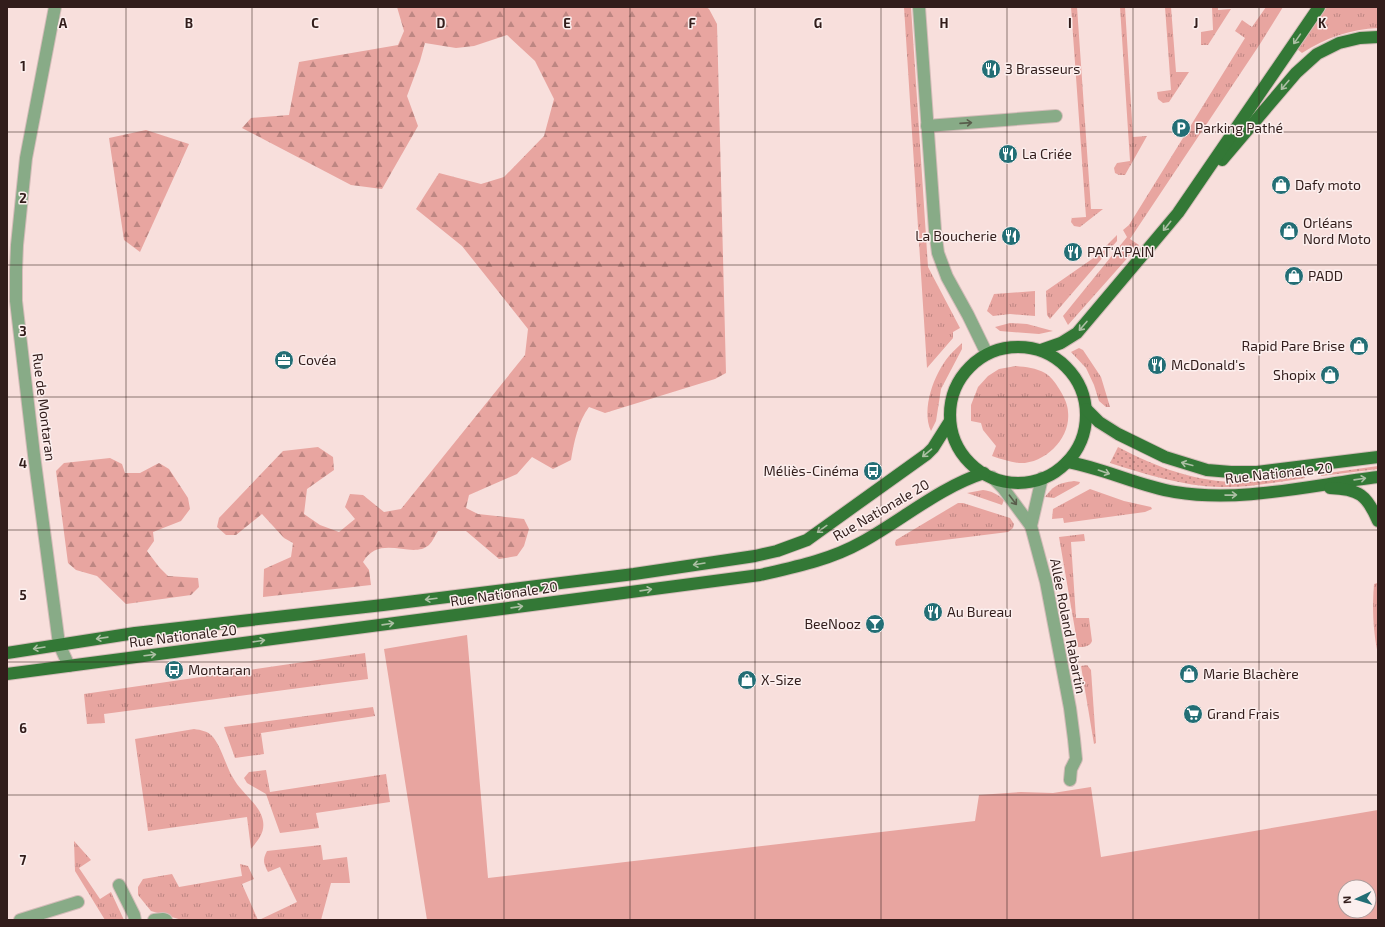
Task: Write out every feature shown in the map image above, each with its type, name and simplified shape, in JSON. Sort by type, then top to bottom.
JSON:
[{"type":"main road","points":[[1178,213],[1319,7]]},
{"type":"main road","points":[[1041,350],[1061,344],[1077,333],[1296,73],[1317,54],[1339,43],[1360,38],[1378,37]]},
{"type":"main road","name":"Rue Nationale 20","points":[[1023,346],[1041,350],[1058,360],[1072,373],[1081,390],[1086,409],[1084,428],[1078,446],[1067,462],[1055,472],[1042,478],[1025,482],[1008,482],[988,475],[967,460],[956,442],[950,421],[951,401],[958,382],[970,366],[987,354],[1004,348],[1023,346]]},
{"type":"main road","name":"Rue Nationale 20","points":[[1086,409],[1099,422],[1118,434],[1165,457],[1207,470],[1255,472],[1378,457]]},
{"type":"main road","name":"Rue Nationale 20","points":[[7,653],[135,633],[383,606],[634,574],[755,556],[777,551],[807,540],[927,454],[933,448],[950,421]]},
{"type":"main road","name":"Rue Nationale 20","points":[[1067,462],[1084,465],[1151,487],[1177,492],[1223,495],[1250,494],[1378,477]]},
{"type":"main road","name":"Rue Nationale 20","points":[[7,674],[760,575],[824,559],[861,543],[969,478],[988,475]]},
{"type":"main road","points":[[1297,488],[1332,488],[1357,492],[1372,506],[1378,521]]},
{"type":"street","name":"Rue de Montaran","points":[[55,7],[26,158],[17,245],[16,294],[33,447],[59,644],[69,666]]},
{"type":"street","points":[[919,7],[935,230],[938,253],[946,277],[968,315],[987,354]]},
{"type":"street","points":[[927,126],[1056,116]]},
{"type":"street","points":[[988,475],[1003,488],[1031,526]]},
{"type":"street","name":"Allée Roland Rabartin","points":[[1042,478],[1031,526],[1046,582],[1072,724],[1076,759],[1070,780]]},
{"type":"street","points":[[119,885],[135,920]]},
{"type":"street","points":[[20,920],[78,902]]},
{"type":"street","points":[[154,920],[166,920]]},
{"type":"green space","points":[[397,7],[706,7],[709,9],[717,24],[726,373],[715,379],[605,413],[589,407],[579,426],[571,460],[553,469],[532,457],[517,474],[469,495],[466,508],[478,514],[524,519],[529,529],[524,546],[517,556],[499,559],[466,531],[438,531],[432,542],[422,549],[414,550],[387,548],[378,549],[370,554],[363,562],[369,570],[371,585],[263,597],[264,569],[291,557],[293,543],[284,538],[262,514],[236,535],[226,535],[217,527],[219,518],[283,451],[318,447],[333,457],[334,470],[307,489],[304,514],[320,525],[339,532],[355,519],[345,507],[350,494],[363,495],[384,512],[401,509],[525,355],[528,329],[462,246],[416,209],[439,173],[481,184],[504,177],[544,136],[554,99],[535,61],[507,35],[474,46],[456,48],[425,43],[407,96],[418,126],[382,189],[351,185],[242,128],[251,118],[289,115],[299,62],[398,45],[404,31]]},
{"type":"green space","points":[[904,7],[911,7],[928,267],[960,328],[953,332],[953,338],[927,368]]},
{"type":"green space","points":[[1071,7],[1077,7],[1091,209],[1103,209],[1080,227],[1074,226],[1071,222],[1072,217],[1086,217]]},
{"type":"green space","points":[[1120,7],[1125,7],[1133,137],[1147,136],[1125,175],[1115,173],[1114,168],[1117,163],[1130,161]]},
{"type":"green space","points":[[1165,7],[1171,7],[1176,72],[1189,72],[1169,102],[1163,103],[1158,99],[1157,92],[1171,90]]},
{"type":"green space","points":[[1212,7],[1218,7],[1218,10],[1231,9],[1208,45],[1201,45],[1201,32],[1213,30]]},
{"type":"green space","points":[[1266,7],[1283,7],[1130,239],[1139,245],[1068,325],[1063,316],[1127,237],[1123,230],[1129,225],[1245,38],[1235,31],[1242,20],[1252,27]]},
{"type":"green space","points":[[1327,7],[1378,7],[1378,28],[1358,30],[1338,35],[1302,53],[1297,49]]},
{"type":"green space","points":[[146,130],[189,144],[140,252],[124,240],[109,138]]},
{"type":"green space","points":[[1117,235],[1117,241],[1050,319],[1047,315],[1046,291],[1105,250],[1104,248]]},
{"type":"green space","points":[[1035,291],[1035,316],[1010,314],[993,316],[987,311],[994,294]]},
{"type":"green space","points":[[1010,323],[1027,324],[1053,331],[1039,334],[1000,331],[995,327]]},
{"type":"green space","points":[[962,343],[962,349],[941,389],[936,421],[931,431],[927,413],[928,402],[934,382],[944,363]]},
{"type":"green space","points":[[1079,348],[1083,350],[1101,377],[1110,407],[1106,407],[1099,401],[1094,385],[1086,368],[1071,352]]},
{"type":"green space","points":[[1016,366],[1038,370],[1050,377],[1063,396],[1067,404],[1068,412],[1068,422],[1065,431],[1061,440],[1054,448],[1038,459],[1019,463],[992,456],[996,446],[983,430],[981,423],[971,421],[971,405],[978,387],[988,376],[999,369]]},
{"type":"green space","points":[[1118,447],[1149,462],[1181,474],[1198,478],[1231,482],[1249,482],[1304,476],[1305,478],[1241,487],[1206,486],[1178,482],[1110,463]]},
{"type":"green space","points":[[110,458],[122,464],[125,473],[140,473],[159,463],[169,469],[188,498],[190,509],[181,521],[153,532],[154,541],[147,551],[168,576],[198,578],[199,587],[191,595],[126,604],[97,576],[76,570],[68,563],[56,471],[64,463]]},
{"type":"green space","points":[[1378,466],[1378,469],[1321,476],[1321,474]]},
{"type":"green space","points":[[1074,481],[1080,482],[1054,498],[1045,497],[1057,485]]},
{"type":"green space","points":[[1090,489],[1124,501],[1151,507],[1152,509],[1145,512],[1064,523],[1063,518],[1052,519],[1053,509]]},
{"type":"green space","points":[[983,490],[997,494],[1004,500],[1002,505],[967,493]]},
{"type":"green space","points":[[958,503],[963,503],[1010,518],[1014,524],[1013,528],[1008,532],[896,546],[896,540]]},
{"type":"green space","points":[[1084,534],[1085,541],[1071,542],[1076,618],[1089,618],[1092,641],[1088,646],[1078,647],[1059,537]]},
{"type":"green space","points":[[1377,583],[1378,655],[1373,611],[1374,584]]},
{"type":"green space","points":[[467,635],[488,878],[975,821],[979,795],[1021,792],[1053,793],[1091,787],[1101,857],[1378,810],[1378,920],[427,920],[384,649]]},
{"type":"green space","points":[[365,653],[368,679],[104,714],[105,723],[87,724],[84,694]]},
{"type":"green space","points":[[1087,665],[1091,670],[1096,743],[1094,744],[1081,666]]},
{"type":"green space","points":[[373,707],[375,716],[261,733],[264,754],[235,758],[224,727]]},
{"type":"green space","points":[[194,729],[207,732],[213,737],[238,786],[259,810],[262,816],[262,833],[251,849],[247,817],[148,831],[135,739]]},
{"type":"green space","points":[[266,770],[270,792],[386,774],[390,802],[316,813],[319,828],[280,833],[266,794],[247,783],[244,778],[249,772]]},
{"type":"green space","points":[[74,841],[91,860],[79,868],[100,899],[111,892],[124,920],[105,920],[75,871]]},
{"type":"green space","points":[[321,845],[323,860],[347,857],[350,883],[331,883],[321,920],[259,920],[297,902],[280,867],[268,872],[265,867],[264,857],[267,851]]},
{"type":"green space","points":[[240,864],[248,866],[254,879],[242,884],[258,920],[182,920],[151,911],[138,895],[138,887],[143,879],[172,874],[179,887],[242,876]]},
{"type":"place","name":"3 Brasseurs","points":[[991,69]]},
{"type":"place","name":"Parking Pathé","points":[[1181,128]]},
{"type":"place","name":"La Criée","points":[[1008,154]]},
{"type":"place","name":"Dafy moto","points":[[1281,185]]},
{"type":"place","name":"Orléans Nord Moto","points":[[1289,231]]},
{"type":"place","name":"La Boucherie","points":[[1011,236]]},
{"type":"place","name":"PAT'A'PAIN","points":[[1073,252]]},
{"type":"place","name":"PADD","points":[[1294,276]]},
{"type":"place","name":"Rapid Pare Brise","points":[[1359,346]]},
{"type":"place","name":"Covéa","points":[[284,360]]},
{"type":"place","name":"McDonald's","points":[[1157,365]]},
{"type":"place","name":"Shopix","points":[[1330,375]]},
{"type":"place","name":"Méliès-Cinéma","points":[[873,471]]},
{"type":"place","name":"Au Bureau","points":[[933,612]]},
{"type":"place","name":"BeeNooz","points":[[875,624]]},
{"type":"place","name":"Montaran","points":[[174,670]]},
{"type":"place","name":"Marie Blachère","points":[[1189,674]]},
{"type":"place","name":"X-Size","points":[[747,680]]},
{"type":"place","name":"Grand Frais","points":[[1193,714]]}]
